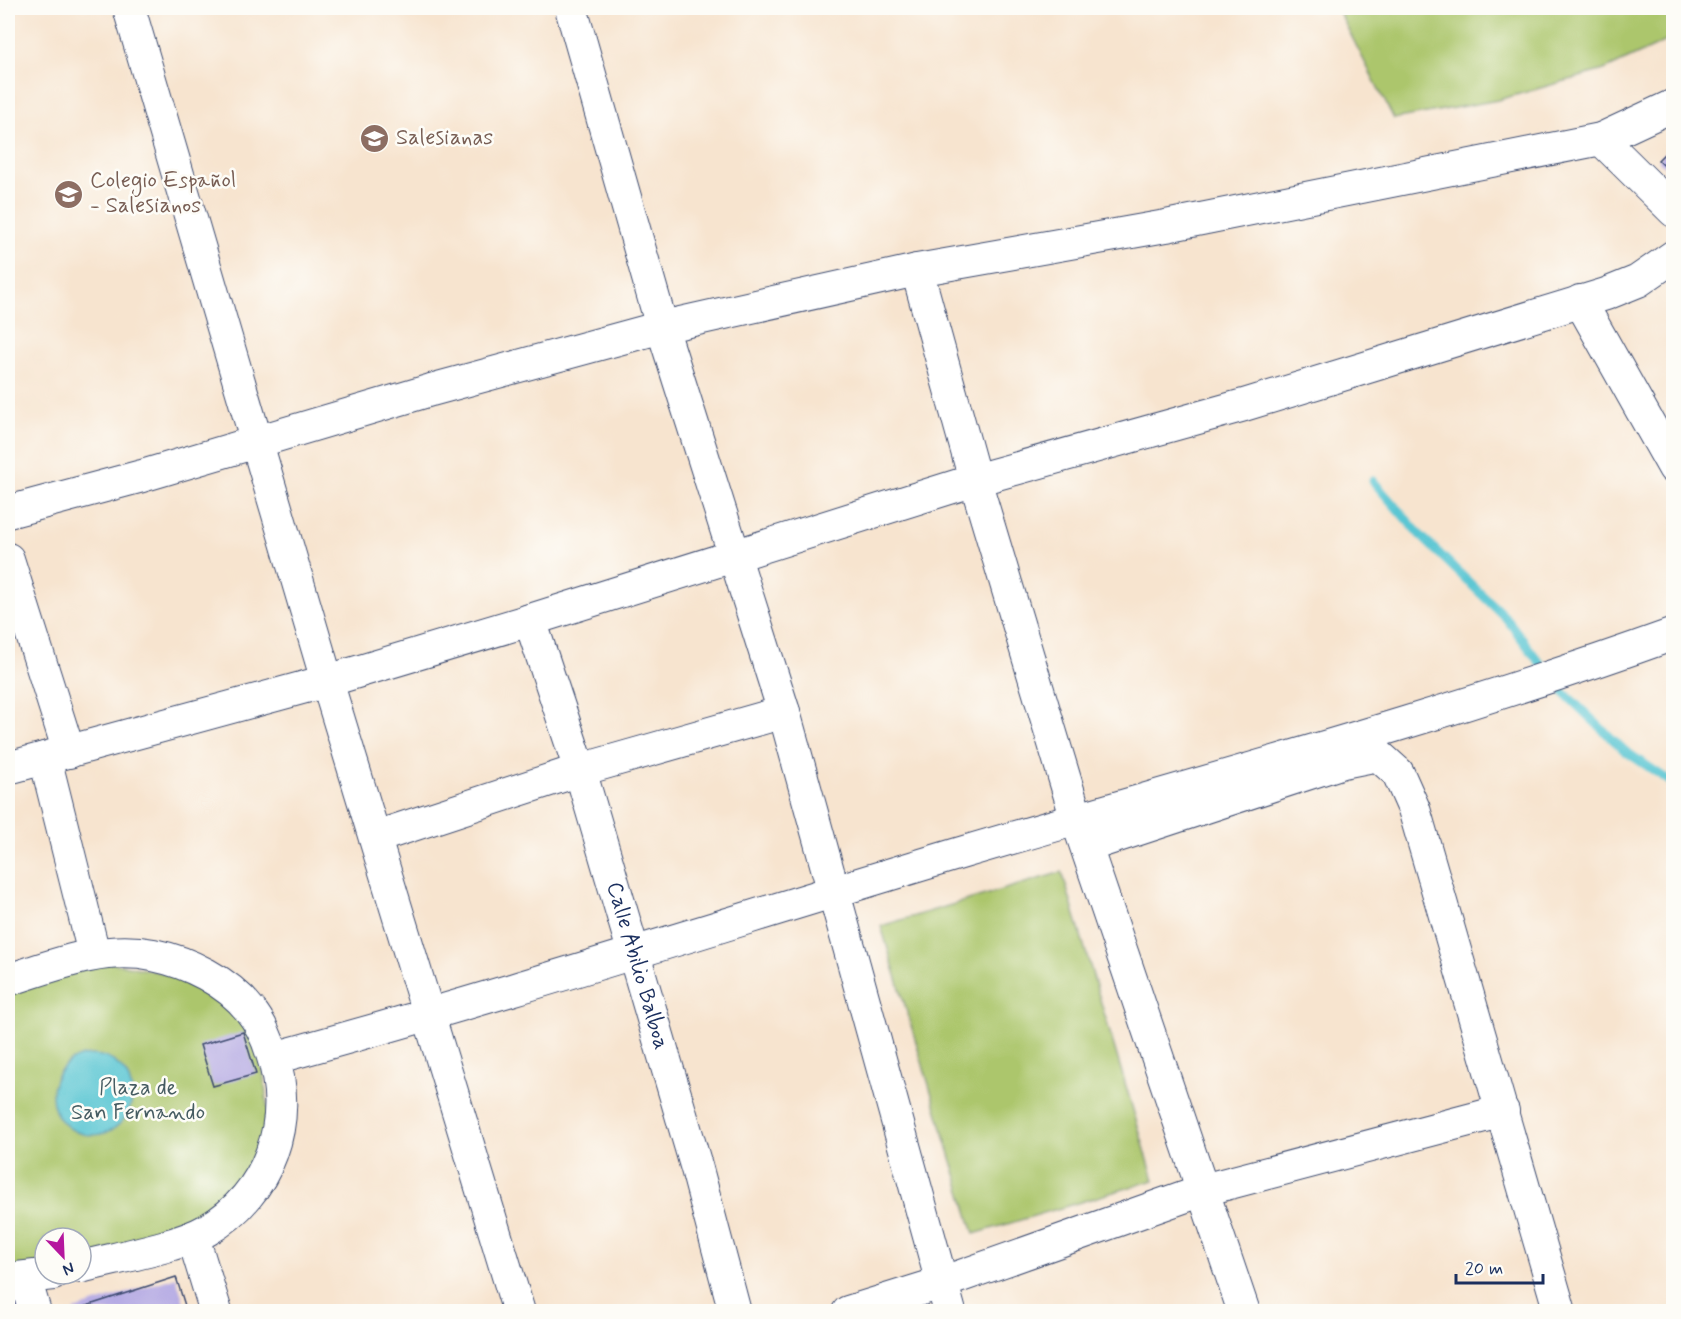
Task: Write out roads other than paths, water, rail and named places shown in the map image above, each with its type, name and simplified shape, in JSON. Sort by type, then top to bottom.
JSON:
[{"type":"street","points":[[129,8],[327,681],[519,1311]]},
{"type":"street","points":[[571,8],[662,327],[784,712],[945,1297]]},
{"type":"street","points":[[8,512],[431,390],[662,327],[917,270],[1166,226],[1601,139],[1674,105]]},
{"type":"street","points":[[1601,139],[1674,212]]},
{"type":"street","points":[[8,768],[327,681],[734,557],[975,480],[1244,405],[1638,281],[1674,256]]},
{"type":"street","points":[[917,270],[975,480],[1082,833],[1244,1311]]},
{"type":"street","points":[[1580,301],[1674,468]]},
{"type":"street","points":[[8,559],[57,755],[94,954]]},
{"type":"street","name":"Calle Abilio Balboa","points":[[530,620],[580,770],[634,952],[735,1311]]},
{"type":"street","points":[[1082,833],[1337,742],[1605,659],[1674,634]]},
{"type":"street","points":[[376,837],[580,770],[784,712]]},
{"type":"street","points":[[274,1058],[430,1016],[832,892],[1082,833],[1343,762],[1378,755],[1398,773],[1414,809],[1560,1311]]},
{"type":"street","points":[[8,980],[94,954],[123,952],[153,955],[206,975],[250,1009],[265,1033],[274,1058],[281,1090],[278,1140],[269,1161],[241,1201],[225,1217],[193,1237],[93,1264]]},
{"type":"street","points":[[848,1311],[945,1297],[1203,1190],[1503,1111]]},
{"type":"street","points":[[193,1237],[216,1311]]},
{"type":"street","points":[[28,1277],[35,1311]]},
{"type":"water","points":[[92,1055],[107,1058],[120,1067],[129,1080],[132,1095],[129,1110],[120,1123],[107,1132],[92,1135],[77,1132],[64,1123],[55,1110],[52,1095],[55,1080],[64,1067],[77,1058]]},
{"type":"waterway","points":[[1373,481],[1420,535],[1506,618],[1559,688],[1625,751],[1674,784]]},
{"type":"place","name":"Salesianas","points":[[375,138]]},
{"type":"place","name":"Colegio Español - Salesianos","points":[[69,194]]},
{"type":"park label","name":"Plaza de San Fernando","points":[[138,1100]]}]
